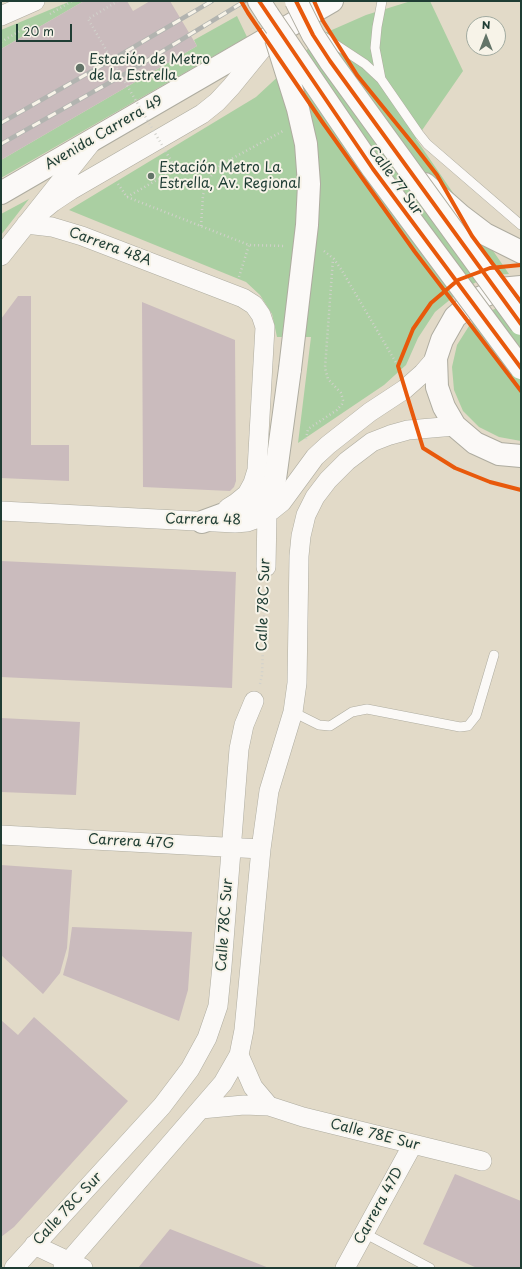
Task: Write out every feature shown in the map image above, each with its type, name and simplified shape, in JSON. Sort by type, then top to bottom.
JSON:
[{"type":"main road","name":"Avenida Carrera 49","points":[[1,193],[94,139],[267,17],[297,11],[332,1]]},
{"type":"main road","name":"Calle 77 Sur","points":[[297,11],[330,61],[521,324]]},
{"type":"main road","name":"Calle 77 Sur","points":[[267,17],[373,169],[521,368]]},
{"type":"main road","points":[[202,522],[251,504],[262,497],[269,490],[275,479],[290,369],[307,225],[309,184],[306,144],[298,109],[267,17]]},
{"type":"main road","points":[[412,172],[460,215],[480,230],[511,248],[521,252]]},
{"type":"main road","points":[[521,287],[500,289],[476,300],[455,317],[442,340],[436,358],[437,387],[444,407],[455,426],[475,443],[499,454],[521,456]]},
{"type":"street","points":[[1,16],[35,1]]},
{"type":"street","points":[[26,224],[53,202],[71,190],[202,114],[217,102],[231,87],[267,17]]},
{"type":"street","points":[[1,256],[94,139]]},
{"type":"street","name":"Carrera 48A","points":[[26,224],[58,229],[97,241],[243,298],[254,305],[261,314],[265,327],[257,470],[253,483],[247,494],[236,503],[202,522]]},
{"type":"street","name":"Carrera 48","points":[[1,511],[202,522],[247,522],[267,513],[282,502],[315,457],[342,433],[405,389],[423,373],[436,358]]},
{"type":"street","name":"Calle 78C Sur","points":[[71,1266],[223,1083],[239,1055],[244,1030],[261,849],[269,791],[293,712],[297,683],[299,556],[301,536],[306,515],[315,497],[328,480],[347,461],[372,442],[408,430],[455,426]]},
{"type":"street","name":"Calle 78C Sur","points":[[266,567],[267,513]]},
{"type":"street","name":"Calle 78C Sur","points":[[13,1267],[162,1106],[190,1069],[207,1038],[218,1006],[239,749],[244,725],[254,701]]},
{"type":"street","name":"Carrera 47G","points":[[1,834],[261,849]]},
{"type":"street","points":[[239,1055],[253,1088],[269,1106]]},
{"type":"street","name":"Calle 78E Sur","points":[[201,1109],[244,1104],[269,1106],[303,1117],[482,1161]]},
{"type":"street","name":"Carrera 47D","points":[[345,1268],[413,1144]]},
{"type":"street","points":[[34,1245],[71,1266]]},
{"type":"lane","points":[[381,80],[375,48],[377,26],[382,1]]},
{"type":"lane","points":[[297,11],[364,64],[381,80],[427,144],[521,225]]},
{"type":"lane","points":[[293,712],[319,725],[330,726],[352,712],[367,709],[460,727],[468,726],[476,716],[494,655]]},
{"type":"lane","points":[[364,1233],[430,1268]]},
{"type":"path","points":[[118,1],[88,19],[176,169],[127,198],[249,245],[288,246]]},
{"type":"path","points":[[201,226],[203,195],[207,181],[220,165],[285,130]]},
{"type":"path","points":[[239,278],[249,245]]},
{"type":"path","points":[[318,249],[324,251],[334,259],[398,366],[405,389]]},
{"type":"path","points":[[304,443],[308,429],[337,410],[342,404],[341,393],[328,379],[325,368],[334,259]]},
{"type":"path","points":[[398,366],[401,358]]},
{"type":"green space","points":[[71,1],[84,1],[1,49],[1,30]]},
{"type":"green space","points":[[411,1],[430,1],[463,71],[416,139],[509,274],[490,275],[463,289],[435,312],[418,338],[406,365],[384,385],[298,443],[311,337],[277,337],[272,314],[260,295],[246,282],[69,210],[256,97],[325,33],[366,15]]},
{"type":"green space","points":[[237,16],[247,37],[1,178],[1,160],[197,46],[194,40]]},
{"type":"green space","points":[[29,199],[1,235],[1,214]]},
{"type":"green space","points":[[508,304],[521,304],[521,441],[499,437],[479,427],[463,411],[454,390],[452,367],[457,345],[469,326],[487,312]]},
{"type":"building","name":"Estación de Metro de la Estrella","points":[[84,1],[127,1],[133,11],[150,1],[170,1],[197,46],[1,160],[1,49]]},
{"type":"building","points":[[18,296],[31,296],[31,445],[69,445],[69,481],[1,478],[1,319]]},
{"type":"building","points":[[142,302],[235,340],[236,481],[234,487],[230,491],[143,487]]},
{"type":"building","points":[[1,561],[236,572],[232,688],[1,677]]},
{"type":"building","points":[[1,718],[80,722],[76,795],[1,792]]},
{"type":"building","points":[[1,865],[72,870],[67,948],[60,973],[43,994],[1,955]]},
{"type":"building","points":[[72,927],[192,932],[188,990],[179,1021],[63,975],[68,956]]},
{"type":"building","points":[[34,1017],[128,1101],[14,1227],[1,1237],[1,1020],[18,1035]]},
{"type":"building","points":[[455,1174],[521,1201],[521,1268],[477,1268],[423,1244]]},
{"type":"building","points":[[170,1229],[269,1268],[138,1268]]},
{"type":"railway","points":[[1,123],[212,1]]},
{"type":"railway","points":[[1,144],[130,71],[245,1]]},
{"type":"cycle path","points":[[241,1],[323,123],[415,252],[521,391]]},
{"type":"cycle path","points":[[259,1],[373,169],[521,368]]},
{"type":"cycle path","points":[[296,1],[313,35],[330,61],[521,324]]},
{"type":"cycle path","points":[[314,1],[323,21],[357,75],[437,175],[472,236],[521,302]]},
{"type":"cycle path","points":[[521,265],[490,268],[458,280],[431,303],[413,329],[398,366],[423,448],[455,468],[490,482],[521,490]]},
{"type":"place","name":"Estación de Metro de la Estrella","points":[[80,68]]},
{"type":"place","name":"Estación Metro La Estrella, Av. Regional","points":[[151,176]]}]
